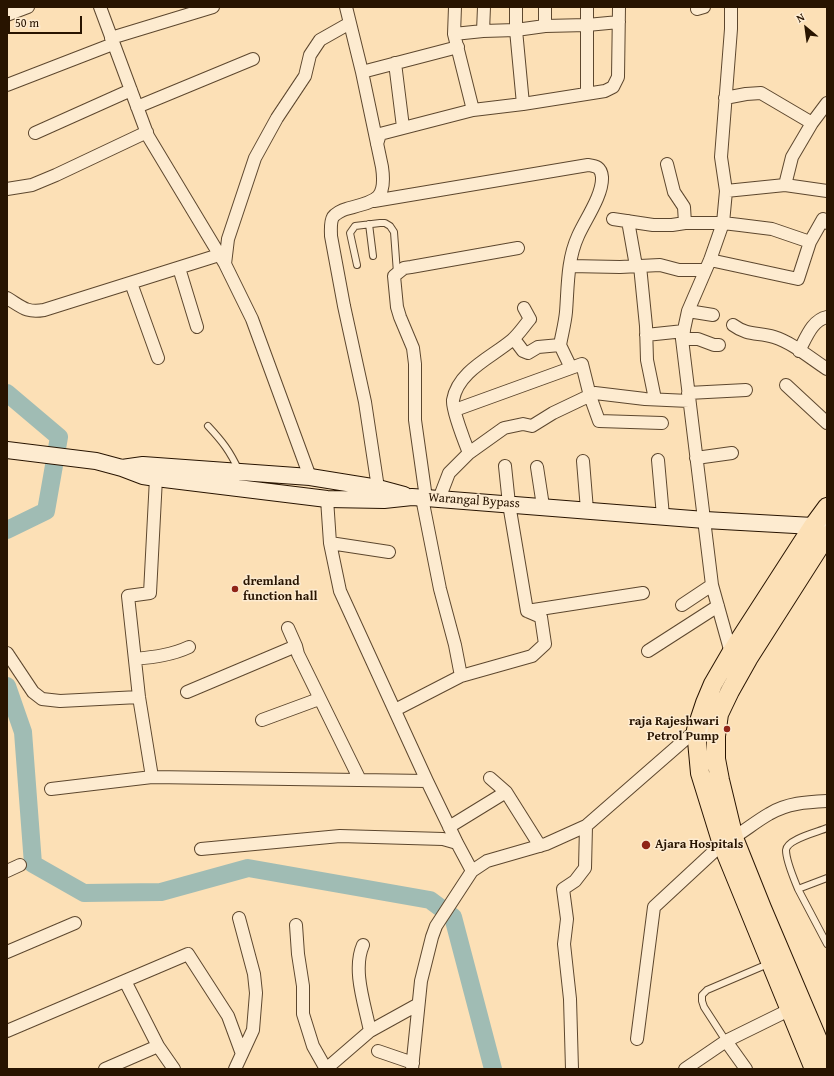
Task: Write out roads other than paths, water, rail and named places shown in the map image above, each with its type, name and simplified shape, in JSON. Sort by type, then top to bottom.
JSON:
[{"type":"main road","name":"Warangal Bypass","points":[[7,450],[96,461],[122,468],[143,476],[156,478],[327,499],[384,500],[425,498],[543,506],[822,530]]},
{"type":"main road","points":[[122,468],[143,465],[310,477],[378,488],[425,498]]},
{"type":"main road","points":[[827,507],[822,530],[730,691],[719,714],[716,736],[716,759],[728,841],[762,908],[827,1061]]},
{"type":"main road","points":[[814,1069],[770,963],[728,841],[700,773],[696,730],[713,684],[731,653],[822,530]]},
{"type":"street","points":[[7,15],[28,7]]},
{"type":"street","points":[[100,7],[147,132],[222,259],[252,319],[310,477]]},
{"type":"street","points":[[7,85],[112,41],[213,7]]},
{"type":"street","points":[[346,7],[362,72],[384,181],[382,191],[374,201]]},
{"type":"street","points":[[455,7],[454,34],[473,110]]},
{"type":"street","points":[[483,31],[484,7]]},
{"type":"street","points":[[516,7],[516,30],[523,104]]},
{"type":"street","points":[[545,26],[546,7]]},
{"type":"street","points":[[587,7],[587,94]]},
{"type":"street","points":[[377,144],[380,134],[473,110],[605,92],[612,87],[618,77],[619,7]]},
{"type":"street","points":[[731,7],[731,29],[721,157],[726,191],[723,223],[688,311],[683,335],[696,458],[712,585],[731,653]]},
{"type":"street","points":[[454,34],[516,30],[545,26],[587,25],[619,22]]},
{"type":"street","points":[[222,259],[255,158],[277,118],[305,76],[310,55],[320,40],[350,23]]},
{"type":"street","points":[[362,72],[458,47]]},
{"type":"street","points":[[137,107],[254,59]]},
{"type":"street","points":[[395,63],[403,127]]},
{"type":"street","points":[[35,133],[131,90]]},
{"type":"street","points":[[725,98],[761,93],[818,120]]},
{"type":"street","points":[[785,185],[792,157],[818,120],[827,102]]},
{"type":"street","points":[[7,189],[32,185],[147,132]]},
{"type":"street","points":[[378,488],[365,402],[344,306],[331,236],[333,217],[342,210],[374,201],[588,164],[596,166],[600,169],[602,176],[601,182],[598,196],[577,237],[570,266],[566,314],[560,345],[571,368]]},
{"type":"street","points":[[667,164],[674,192],[684,207],[686,223]]},
{"type":"street","points":[[726,191],[785,185],[827,191]]},
{"type":"street","points":[[613,219],[653,225],[723,223],[772,230],[810,242]]},
{"type":"street","points":[[570,266],[620,267],[660,265],[679,270],[707,265],[798,279],[810,242],[823,219],[827,223]]},
{"type":"street","points":[[628,221],[638,266],[646,334],[647,360],[655,400]]},
{"type":"street","points":[[461,676],[455,645],[440,589],[425,498],[415,420],[415,364],[413,348],[397,307],[394,276],[404,268],[518,248]]},
{"type":"street","points":[[7,298],[25,309],[34,312],[179,268],[222,259]]},
{"type":"street","points":[[179,268],[197,326]]},
{"type":"street","points":[[131,283],[158,358]]},
{"type":"street","points":[[469,453],[459,427],[453,401],[460,381],[473,369],[514,339],[530,319],[524,308]]},
{"type":"street","points":[[688,311],[713,315]]},
{"type":"street","points":[[799,351],[815,322],[827,318]]},
{"type":"street","points":[[733,326],[742,332],[774,337],[790,344],[827,369]]},
{"type":"street","points":[[646,334],[683,335],[714,345],[719,345]]},
{"type":"street","points":[[514,339],[523,351],[528,353],[538,347],[560,345]]},
{"type":"street","points":[[455,410],[582,364],[590,396],[600,421],[662,423]]},
{"type":"street","points":[[786,385],[827,423]]},
{"type":"street","points":[[425,498],[469,453],[504,428],[523,424],[532,426],[595,393],[655,400],[746,390]]},
{"type":"street","points":[[696,458],[732,453]]},
{"type":"street","points":[[658,460],[663,516]]},
{"type":"street","points":[[584,461],[587,510]]},
{"type":"street","points":[[505,466],[509,504],[527,611]]},
{"type":"street","points":[[537,466],[543,506]]},
{"type":"street","points":[[152,777],[139,697],[128,596],[150,593],[156,478]]},
{"type":"street","points":[[327,499],[330,543],[340,591],[426,781],[472,871]]},
{"type":"street","points":[[330,543],[389,552]]},
{"type":"street","points":[[682,605],[712,585]]},
{"type":"street","points":[[527,611],[643,593]]},
{"type":"street","points":[[648,651],[718,606]]},
{"type":"street","points":[[395,710],[461,676],[532,656],[545,644],[541,617],[527,611]]},
{"type":"street","points":[[288,628],[298,654],[319,699],[360,780]]},
{"type":"street","points":[[187,692],[296,646]]},
{"type":"street","points":[[135,659],[167,655],[190,647]]},
{"type":"street","points":[[7,653],[33,692],[42,699],[60,701],[139,697]]},
{"type":"street","points":[[262,720],[319,699]]},
{"type":"street","points":[[378,1051],[412,1066],[421,981],[427,953],[436,926],[472,871],[487,861],[540,846],[586,826],[696,730],[718,724]]},
{"type":"street","points":[[51,788],[152,777],[426,781]]},
{"type":"street","points":[[490,778],[506,792],[540,846]]},
{"type":"street","points":[[449,827],[506,792]]},
{"type":"street","points":[[637,1039],[654,907],[728,841],[769,814],[782,808],[802,803],[827,801]]},
{"type":"street","points":[[572,1069],[570,999],[564,944],[567,919],[563,890],[575,881],[586,868],[586,826]]},
{"type":"street","points":[[201,849],[340,836],[443,839],[457,843]]},
{"type":"street","points":[[7,871],[20,865]]},
{"type":"street","points":[[235,1069],[253,1030],[256,993],[254,974],[238,918]]},
{"type":"street","points":[[7,952],[75,923]]},
{"type":"street","points":[[296,925],[298,954],[303,986],[303,1014],[313,1046],[326,1069],[370,1031],[418,1006]]},
{"type":"street","points":[[363,945],[359,954],[358,962],[360,981],[370,1031]]},
{"type":"street","points":[[7,1031],[188,954],[228,1016],[242,1054]]},
{"type":"street","points":[[125,981],[158,1046],[174,1069]]},
{"type":"street","points":[[684,1069],[726,1041],[789,1010]]},
{"type":"street","points":[[726,1041],[746,1069]]},
{"type":"street","points":[[105,1069],[158,1046]]},
{"type":"lane","points":[[356,265],[350,233],[352,230],[356,226],[385,223],[390,226],[394,232],[398,273]]},
{"type":"lane","points":[[369,224],[373,256]]},
{"type":"lane","points":[[208,426],[231,454],[239,472]]},
{"type":"lane","points":[[827,828],[794,840],[786,849],[798,890],[827,944]]},
{"type":"lane","points":[[798,890],[827,878]]},
{"type":"lane","points":[[726,1041],[704,1007],[702,995],[704,992],[770,963]]},
{"type":"waterway","points":[[7,393],[59,437],[46,511],[7,530]]},
{"type":"waterway","points":[[7,686],[23,732],[33,864],[84,893],[161,892],[248,868],[430,900],[453,917],[493,1069]]},
{"type":"place","name":"dremland function hall","points":[[235,589]]},
{"type":"place","name":"raja Rajeshwari Petrol Pump","points":[[727,729]]},
{"type":"place","name":"Ajara Hospitals","points":[[646,845]]}]
